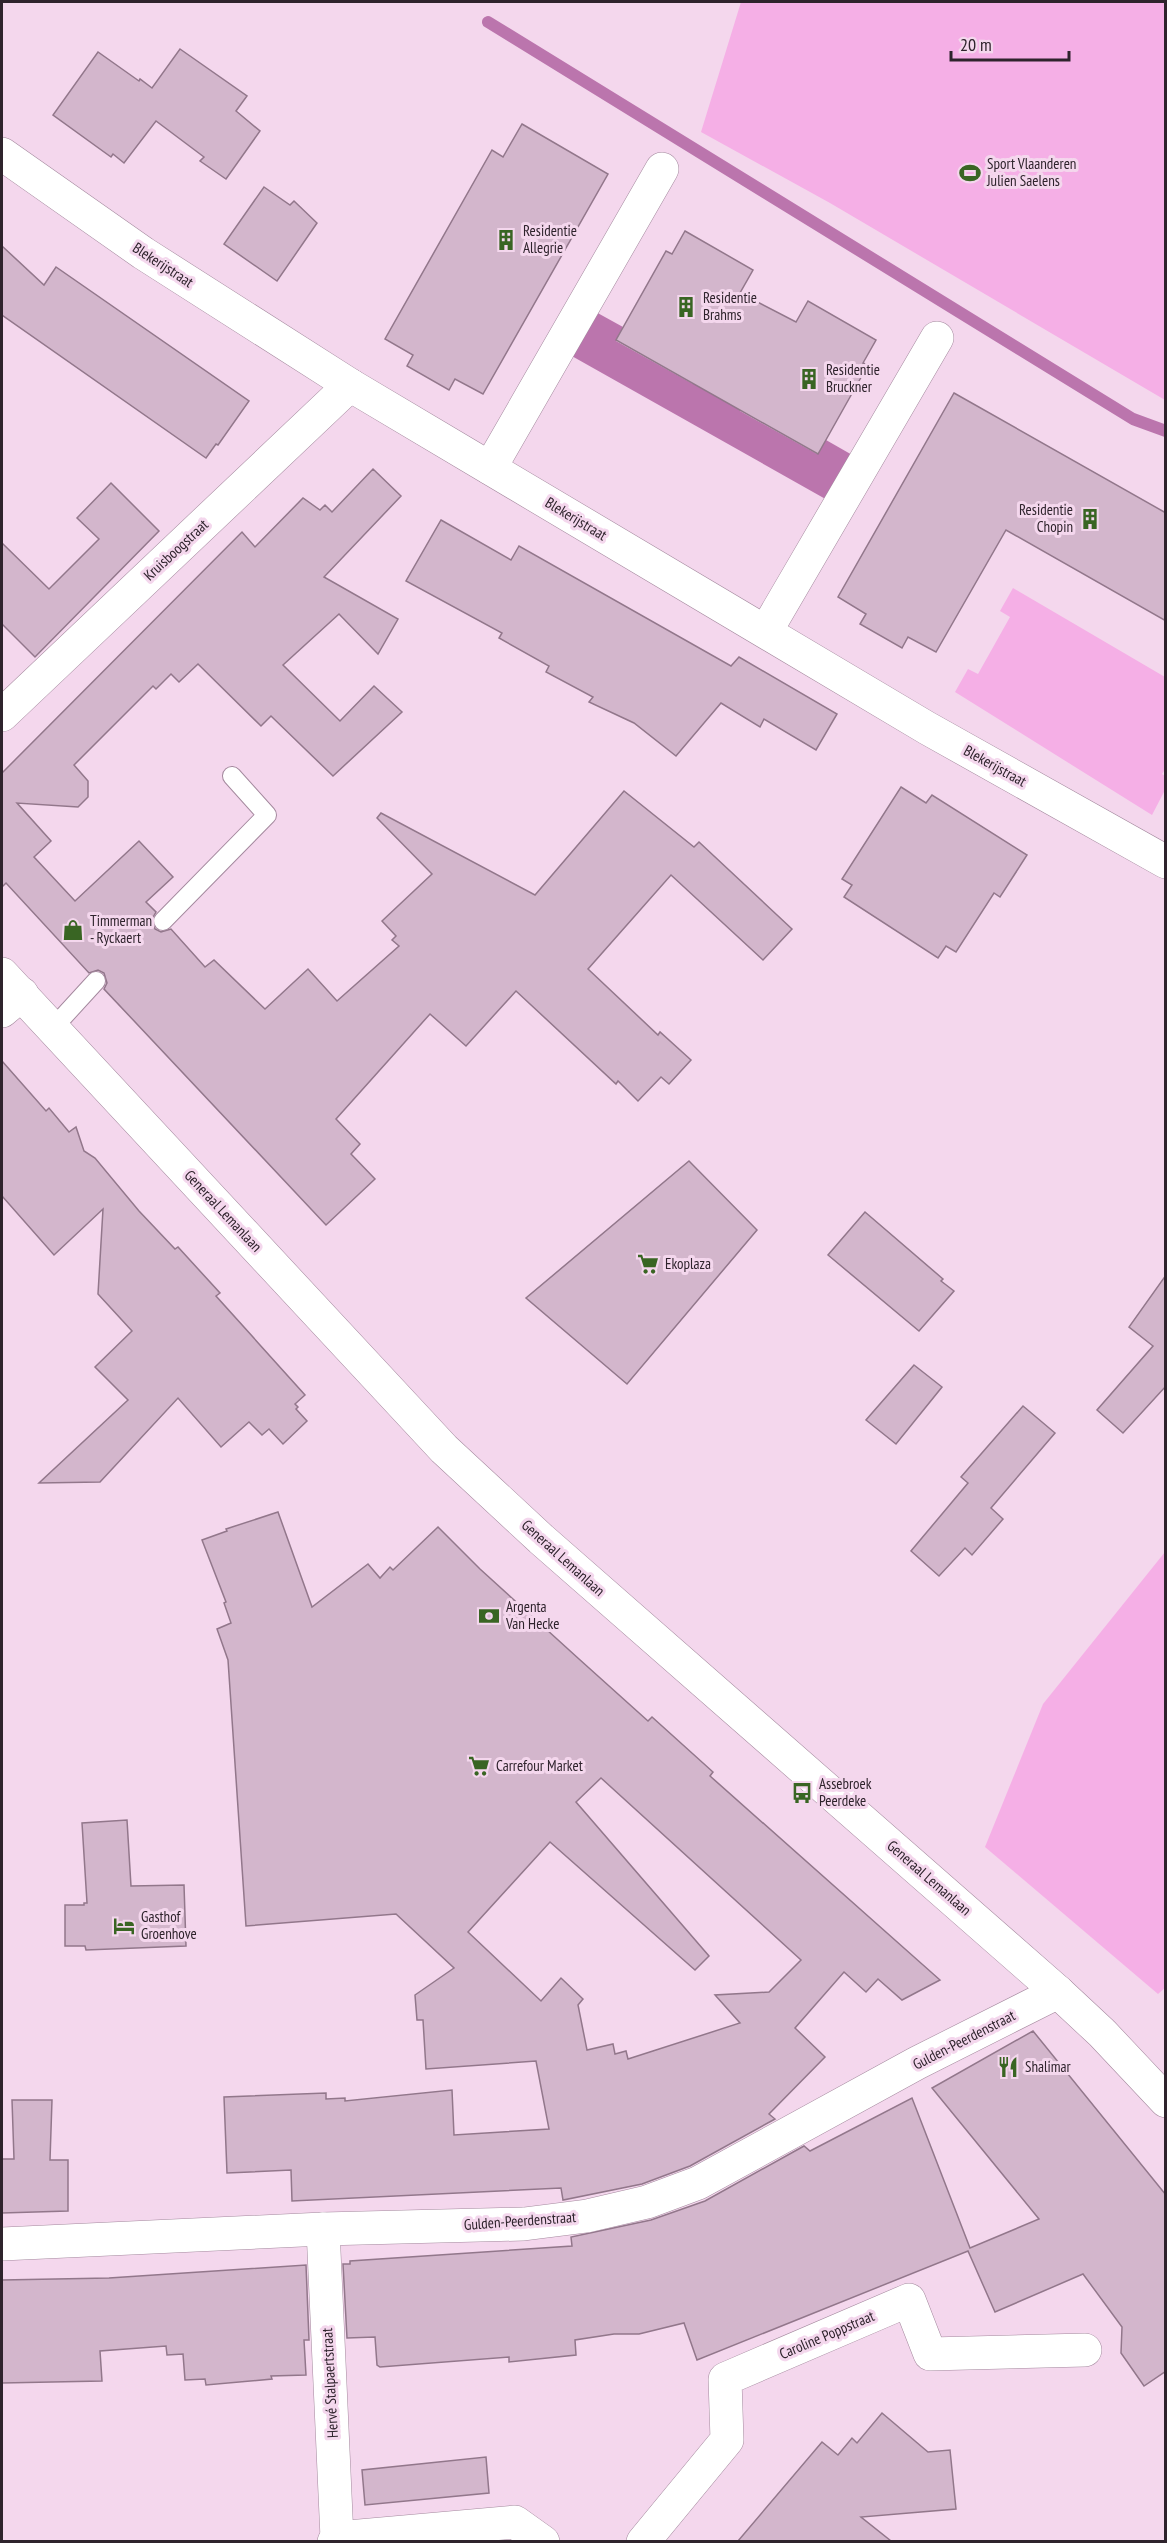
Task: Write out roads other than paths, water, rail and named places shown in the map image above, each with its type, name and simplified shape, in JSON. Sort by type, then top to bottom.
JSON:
[{"type":"street","name":"Blekerijstraat","points":[[2,154],[143,253],[350,385],[927,728],[1166,862]]},
{"type":"street","points":[[490,468],[662,169]]},
{"type":"street","points":[[766,631],[938,338]]},
{"type":"street","name":"Kruisboogstraat","points":[[2,715],[350,385]]},
{"type":"street","name":"Generaal Lemanlaan","points":[[8,993],[52,1028],[444,1449],[541,1539],[1058,1992],[1102,2033],[1166,2101]]},
{"type":"street","name":"Gulden-Peerdenstraat","points":[[2,2244],[323,2229],[524,2224],[587,2216],[647,2202],[698,2183],[917,2063],[1058,1992]]},
{"type":"street","name":"Hervé Stalpaertstraat","points":[[323,2229],[335,2540],[515,2522],[543,2541]]},
{"type":"street","name":"Caroline Poppstraat","points":[[643,2541],[727,2440],[725,2379],[909,2300],[930,2354],[1086,2350]]},
{"type":"lane","points":[[163,921],[267,815],[232,776]]},
{"type":"lane","points":[[52,1028],[96,981]]},
{"type":"waterway","points":[[488,22],[1133,419],[1166,431]]},
{"type":"place","name":"Sport Vlaanderen Julien Saelens","points":[[970,173]]},
{"type":"place","name":"Residentie Allegrie","points":[[506,240]]},
{"type":"place","name":"Residentie Brahms","points":[[686,307]]},
{"type":"place","name":"Residentie Bruckner","points":[[809,379]]},
{"type":"place","name":"Residentie Chopin","points":[[1090,519]]},
{"type":"place","name":"Timmerman - Ryckaert","points":[[73,930]]},
{"type":"place","name":"Ekoplaza","points":[[648,1264]]},
{"type":"place","name":"Argenta Van Hecke","points":[[489,1616]]},
{"type":"place","name":"Carrefour Market","points":[[479,1766]]},
{"type":"place","name":"Assebroek Peerdeke","points":[[802,1793]]},
{"type":"place","name":"Gasthof Groenhove","points":[[124,1926]]},
{"type":"place","name":"Shalimar","points":[[1008,2067]]}]
